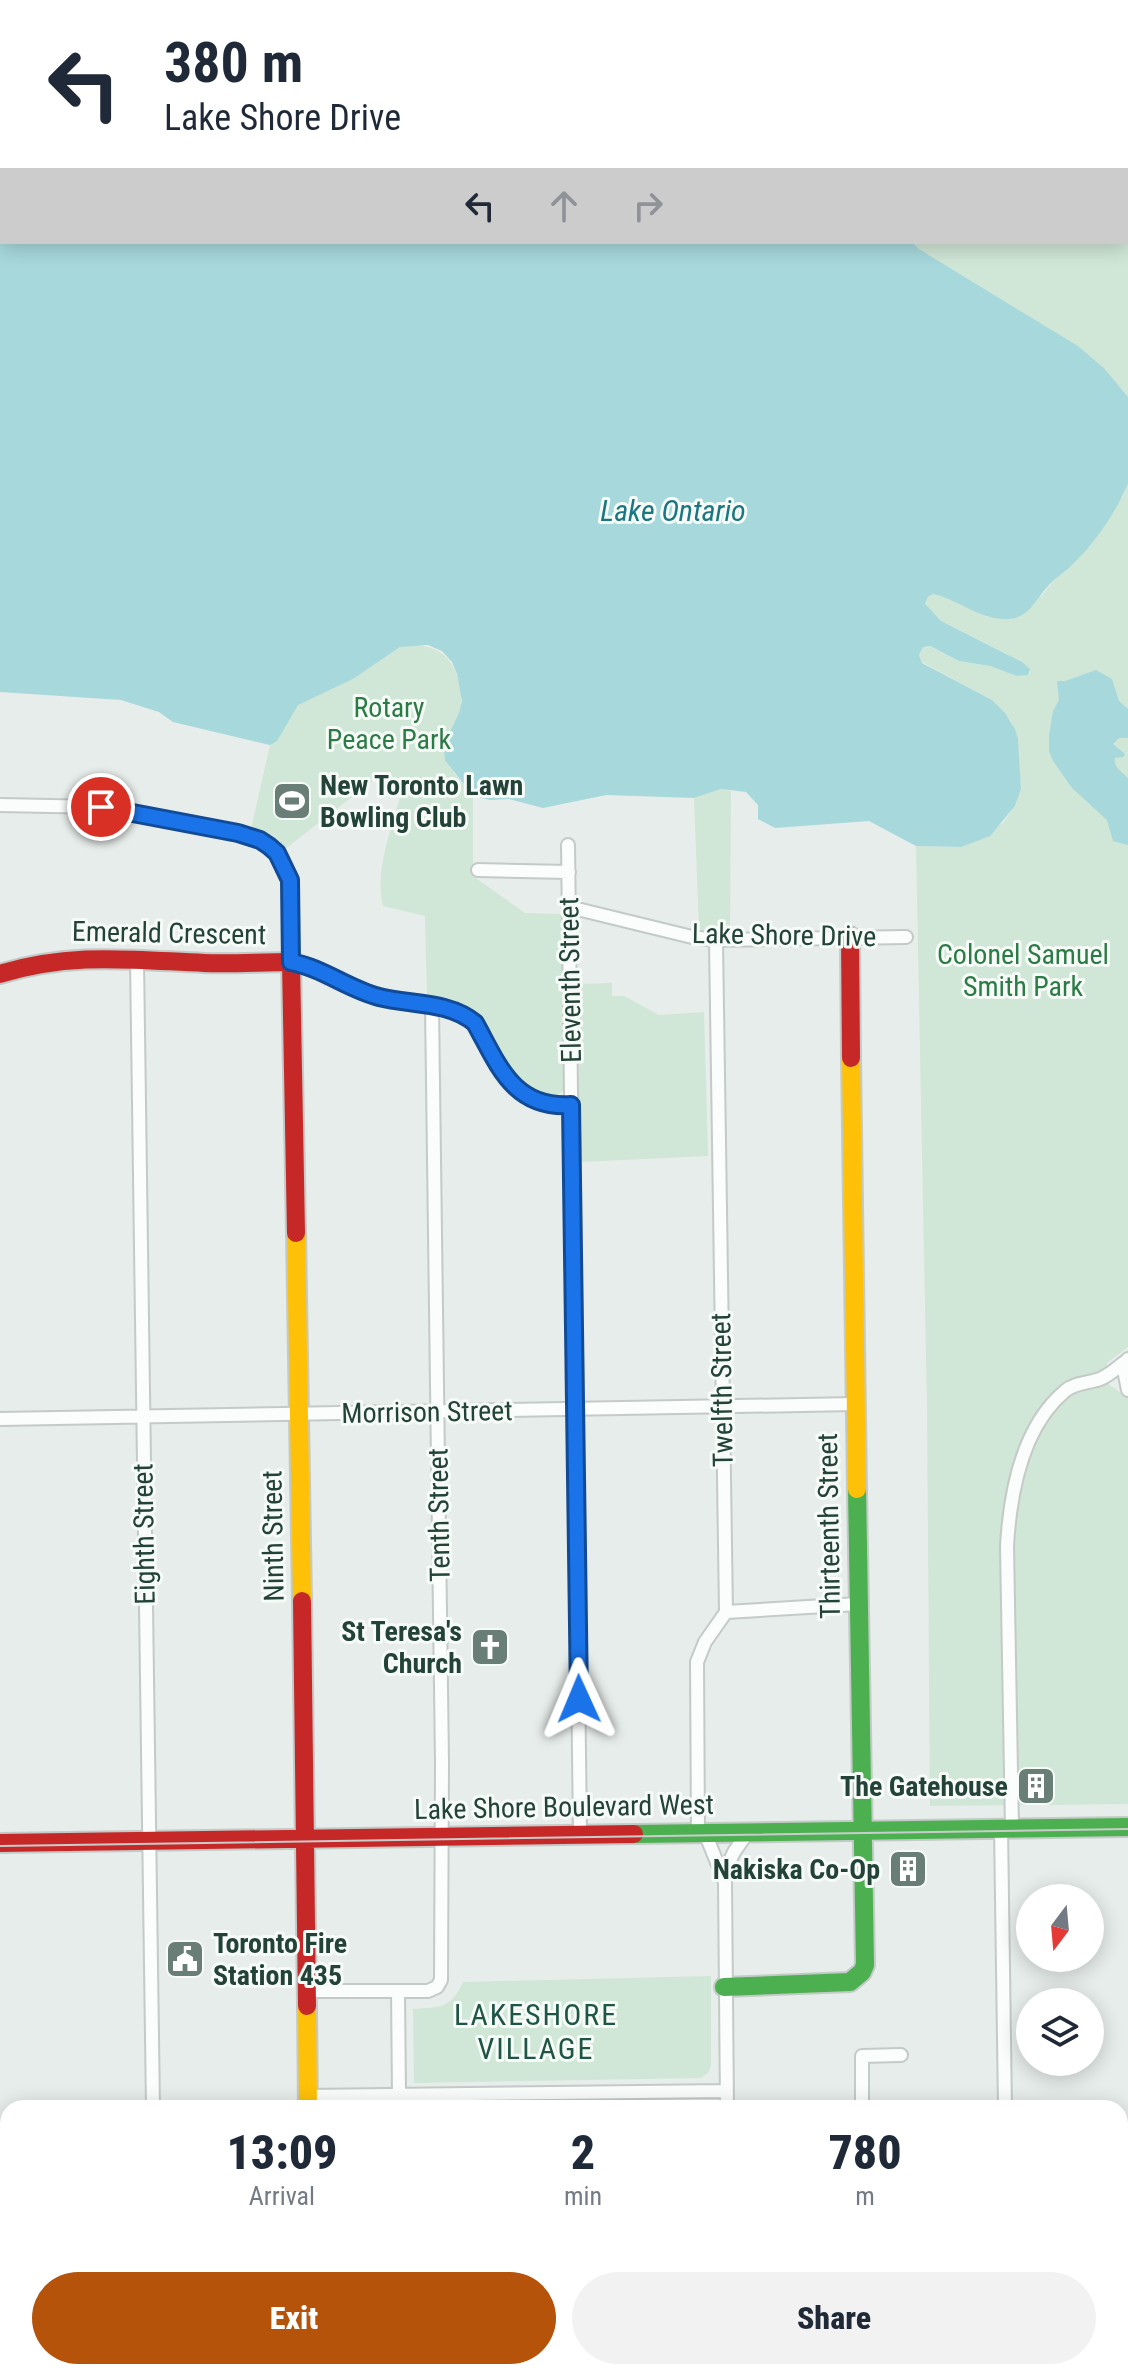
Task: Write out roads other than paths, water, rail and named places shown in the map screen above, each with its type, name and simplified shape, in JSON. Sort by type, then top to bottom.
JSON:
[{"type":"street","points":[[0,805],[101,807],[260,840],[277,853],[290,880],[291,962],[319,970],[375,996],[462,1014],[475,1023],[498,1069],[519,1090],[549,1104],[571,1105]]},
{"type":"street","name":"Eleventh Street","points":[[568,845],[580,1835]]},
{"type":"street","points":[[478,870],[569,872]]},
{"type":"street","name":"Lake Shore Drive","points":[[569,907],[716,940],[906,937]]},
{"type":"street","name":"Thirteenth Street","points":[[724,1987],[850,1982],[865,1965],[850,936]]},
{"type":"street","name":"Twelfth Street","points":[[716,940],[726,1612]]},
{"type":"street","name":"Emerald Crescent","points":[[0,974],[66,957],[209,963],[291,962]]},
{"type":"street","name":"Eighth Street","points":[[137,960],[153,2100]]},
{"type":"street","name":"Ninth Street","points":[[291,962],[308,2100]]},
{"type":"street","name":"Tenth Street","points":[[307,1991],[428,1991],[437,1987],[441,1980],[432,1006]]},
{"type":"street","points":[[1005,2100],[1007,1546],[1010,1506],[1021,1463],[1045,1416],[1067,1389],[1100,1379],[1127,1360]]},
{"type":"street","points":[[1127,1360],[1124,1380],[1128,1389]]},
{"type":"street","points":[[1100,1379],[1128,1389]]},
{"type":"street","name":"Morrison Street","points":[[0,1419],[855,1404]]},
{"type":"street","points":[[727,2100],[726,1914],[723,1875],[702,1833],[697,1662],[705,1642],[726,1612],[858,1604]]},
{"type":"street","name":"Lake Shore Boulevard West","points":[[0,1843],[1128,1827]]},
{"type":"street","points":[[723,1875],[748,1832]]},
{"type":"street","points":[[398,1992],[399,2095]]},
{"type":"street","points":[[862,2100],[862,2056],[901,2055]]},
{"type":"street","points":[[334,2100],[399,2095],[726,2091]]},
{"type":"street","points":[[492,2094],[492,2100]]},
{"type":"water","name":"Lake Ontario","points":[[0,244],[914,244],[1078,346],[1104,368],[1128,397],[1128,484],[1097,537],[1032,606],[1022,615],[1008,619],[979,613],[933,594],[925,604],[941,621],[1030,669],[1028,675],[1017,676],[990,666],[959,661],[930,646],[923,647],[919,655],[922,663],[992,700],[1005,713],[1018,739],[1021,789],[1015,806],[990,836],[961,847],[916,846],[869,821],[775,828],[758,819],[758,805],[746,792],[721,789],[694,798],[606,795],[543,808],[509,799],[490,800],[473,796],[445,760],[444,745],[462,701],[457,674],[442,651],[428,645],[400,647],[353,679],[298,705],[277,741],[270,745],[173,722],[159,712],[121,700],[0,692]]},
{"type":"water","points":[[1096,670],[1112,679],[1119,701],[1128,709],[1128,738],[1119,738],[1113,744],[1125,754],[1115,758],[1115,764],[1128,778],[1128,845],[1113,841],[1107,820],[1072,788],[1049,751],[1053,711],[1059,700],[1057,681]]},
{"type":"tram line","points":[[0,1846],[1128,1829]]},
{"type":"place","name":"New Toronto Lawn Bowling Club","points":[[292,801]]},
{"type":"place","name":"St Teresa's Church","points":[[490,1647]]},
{"type":"place","name":"The Gatehouse","points":[[1036,1786]]},
{"type":"place","name":"Nakiska Co-Op","points":[[908,1869]]},
{"type":"place","name":"Toronto Fire Station 435","points":[[185,1959]]},
{"type":"district","name":"LAKESHORE VILLAGE","points":[[536,2031]]},
{"type":"park label","name":"Rotary Peace Park","points":[[389,723]]},
{"type":"park label","name":"Colonel Samuel Smith Park","points":[[1023,970]]}]
